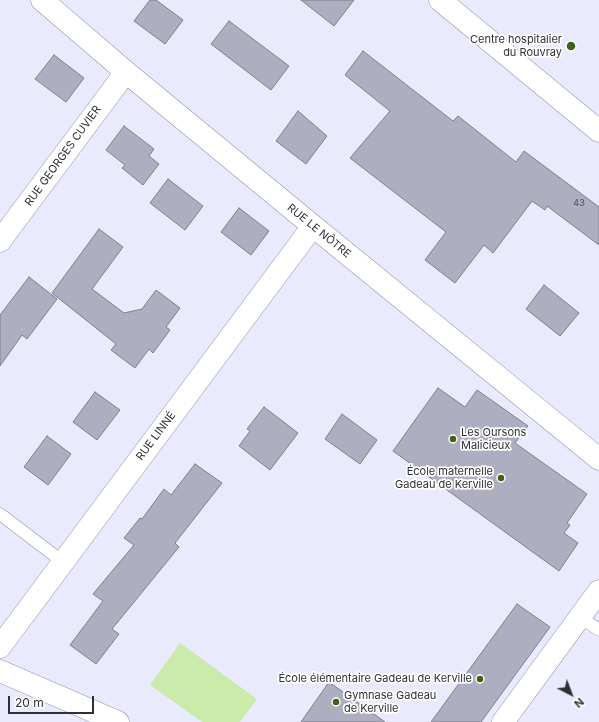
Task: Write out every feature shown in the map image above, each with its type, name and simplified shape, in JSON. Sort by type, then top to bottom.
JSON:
[{"type":"street","name":"RUE LE NÔTRE","points":[[42,0],[126,72],[599,459]]},
{"type":"street","points":[[440,0],[599,131]]},
{"type":"street","name":"RUE GEORGES CUVIER","points":[[0,242],[126,72]]},
{"type":"street","name":"RUE LINNÉ","points":[[0,647],[313,226]]},
{"type":"street","points":[[503,722],[599,591]]},
{"type":"street","points":[[0,671],[118,722]]},
{"type":"lane","points":[[0,514],[63,562]]},
{"type":"lane","points":[[580,616],[599,630]]},
{"type":"green space","points":[[180,643],[257,699],[240,722],[202,722],[150,685]]},
{"type":"building","points":[[150,0],[156,0],[183,20],[165,44],[134,21]]},
{"type":"building","points":[[301,0],[354,0],[334,26]]},
{"type":"building","points":[[229,21],[289,66],[271,90],[211,44]]},
{"type":"building","points":[[363,51],[453,121],[458,116],[516,162],[524,151],[599,207],[599,245],[547,206],[545,210],[532,201],[493,253],[484,245],[455,283],[425,260],[446,232],[350,158],[390,111],[345,75]]},
{"type":"building","points":[[54,55],[84,78],[66,102],[35,79]]},
{"type":"building","points":[[298,111],[327,136],[306,164],[276,141]]},
{"type":"building","points":[[124,126],[154,149],[149,156],[159,164],[143,185],[122,168],[125,165],[106,150]]},
{"type":"building","points":[[168,179],[203,206],[185,230],[150,203]]},
{"type":"building","points":[[239,208],[269,231],[251,255],[221,232]]},
{"type":"building","points":[[99,229],[123,247],[92,289],[124,313],[142,309],[156,290],[180,308],[166,327],[170,330],[153,353],[149,349],[135,368],[111,350],[116,344],[52,293]]},
{"type":"building","points":[[29,277],[57,299],[27,339],[22,335],[0,366],[0,315]]},
{"type":"building","points":[[544,285],[579,313],[560,336],[526,309]]},
{"type":"building","points":[[438,388],[465,407],[477,390],[528,426],[515,443],[587,494],[567,523],[570,525],[564,533],[578,543],[559,571],[393,451]]},
{"type":"building","points":[[95,392],[120,410],[97,440],[73,422]]},
{"type":"building","points":[[264,407],[298,433],[270,470],[239,446],[250,431],[247,429]]},
{"type":"building","points":[[342,414],[377,440],[360,464],[325,439]]},
{"type":"building","points":[[47,436],[71,454],[48,485],[24,467]]},
{"type":"building","points":[[195,464],[222,483],[175,543],[179,547],[112,629],[119,634],[96,664],[70,645],[103,601],[93,594],[134,545],[124,538],[140,518],[142,519],[164,489],[171,495]]},
{"type":"building","points":[[517,604],[550,627],[481,722],[431,722]]},
{"type":"building","name":"Gymnase Gadeau de Kerville","points":[[329,682],[385,722],[301,722]]},
{"type":"place","name":"Centre hospitalier du Rouvray","points":[[571,46]]},
{"type":"place","name":"Les Oursons Malicieux","points":[[453,439]]},
{"type":"place","name":"École maternelle Gadeau de Kerville","points":[[501,478]]},
{"type":"place","name":"École élémentaire Gadeau de Kerville","points":[[480,679]]},
{"type":"place","name":"Gymnase Gadeau de Kerville","points":[[336,702]]}]
